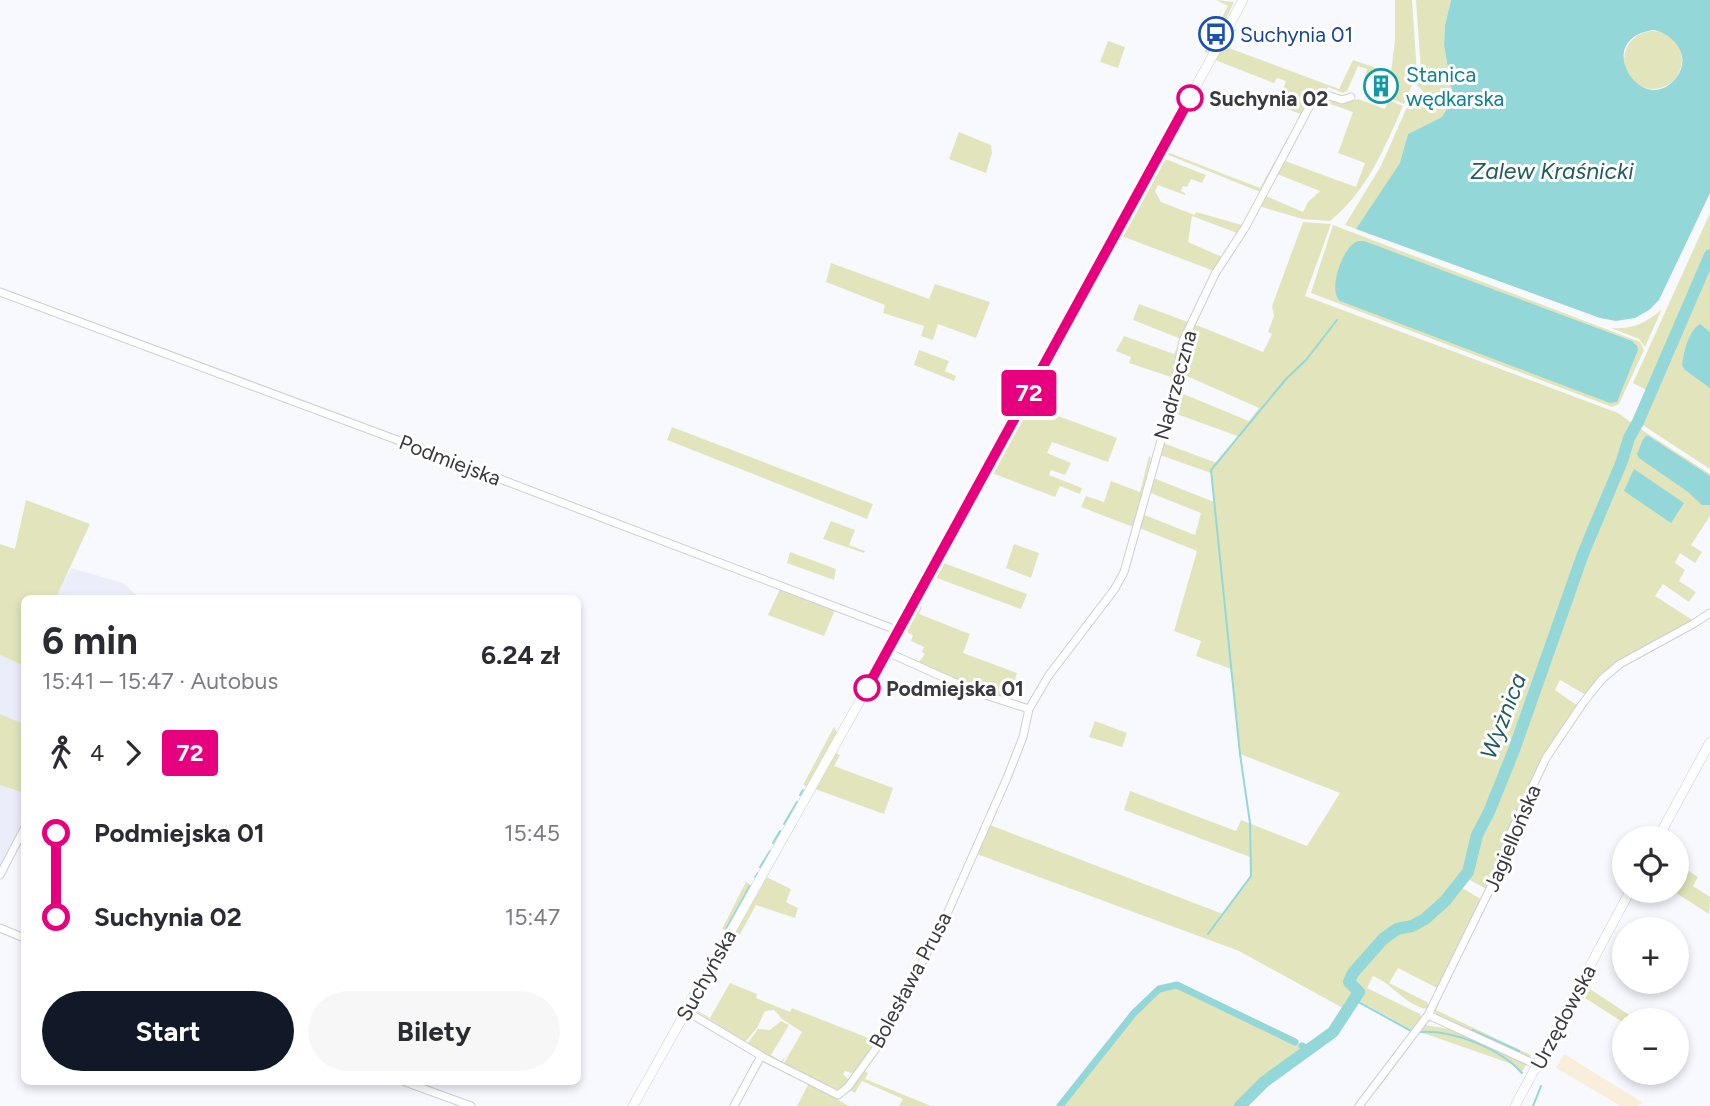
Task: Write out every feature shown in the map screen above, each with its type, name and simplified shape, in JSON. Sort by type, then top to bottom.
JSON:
[{"type":"street","points":[[1029,709],[976,692],[887,652],[1243,0]]},
{"type":"street","name":"Nadrzeczna","points":[[973,852],[1019,749],[1029,709],[1049,675],[1114,590],[1124,572],[1168,412],[1183,341],[1215,274],[1246,226],[1315,96],[1321,93],[1342,100],[1351,97]]},
{"type":"street","name":"Podmiejska","points":[[0,292],[899,631]]},
{"type":"street","name":"Jagiellońska","points":[[1359,1106],[1428,1015],[1490,890],[1512,830],[1546,758],[1583,703],[1602,679],[1620,664],[1710,613]]},
{"type":"street","name":"Suchyńska","points":[[633,1106],[887,652]]},
{"type":"street","points":[[1664,826],[1710,741]]},
{"type":"street","points":[[0,875],[21,836]]},
{"type":"street","name":"Bolesława Prusa","points":[[687,1011],[761,1056],[840,1095],[882,1040],[947,914],[973,852]]},
{"type":"street","name":"Urzędowska","points":[[1516,1106],[1624,903]]},
{"type":"street","points":[[0,928],[21,937]]},
{"type":"street","points":[[1428,1015],[1538,1065]]},
{"type":"street","points":[[734,1106],[761,1056]]},
{"type":"street","points":[[413,1085],[471,1106]]},
{"type":"shaded area","points":[[71,568],[123,583],[136,595],[58,595]]},
{"type":"shaded area","points":[[0,655],[21,664],[21,723],[0,714]]},
{"type":"shaded area","points":[[0,785],[21,792],[21,829],[0,868]]},
{"type":"shaded area","points":[[1564,1054],[1642,1102],[1639,1106],[1621,1106],[1556,1068]]},
{"type":"green space","points":[[1216,0],[1234,2],[1211,51],[1207,53],[1204,52],[1228,6]]},
{"type":"green space","points":[[1395,0],[1412,0],[1417,74],[1404,104],[1390,96],[1396,80],[1375,72],[1369,83],[1365,77],[1367,69],[1358,66],[1347,91],[1343,93],[1328,87],[1326,91],[1322,90],[1290,135],[1300,114],[1277,105],[1286,81],[1277,78],[1274,83],[1215,60],[1232,28],[1236,30],[1226,47],[1339,89],[1353,60],[1391,73],[1395,39]]},
{"type":"green space","points":[[1416,0],[1451,0],[1444,45],[1453,98],[1442,117],[1408,134],[1401,163],[1356,229],[1345,225],[1381,166],[1407,107],[1419,106],[1424,97],[1423,91],[1417,85],[1421,71]]},
{"type":"green space","points":[[1647,31],[1659,31],[1674,39],[1682,54],[1682,66],[1674,81],[1659,89],[1647,89],[1632,81],[1624,66],[1624,54],[1632,39]]},
{"type":"green space","points":[[1108,41],[1125,47],[1118,68],[1100,62]]},
{"type":"green space","points":[[1322,96],[1344,103],[1358,99],[1385,109],[1391,101],[1403,106],[1364,183],[1330,221],[1303,219],[1258,206],[1266,196],[1303,212],[1308,202],[1320,191],[1277,174],[1294,143],[1285,161],[1356,187],[1365,163],[1338,153],[1353,112],[1316,99]]},
{"type":"green space","points":[[1180,124],[1182,125],[1167,152],[1260,188],[1287,139],[1283,136],[1289,139],[1260,192],[1166,154],[1165,151]]},
{"type":"green space","points":[[959,132],[991,145],[992,153],[986,173],[949,159]]},
{"type":"green space","points":[[1163,158],[1206,175],[1202,183],[1191,179],[1187,187],[1183,186],[1181,191],[1185,195],[1158,185],[1155,191],[1161,202],[1195,215],[1196,212],[1242,225],[1237,233],[1192,216],[1188,242],[1222,257],[1214,271],[1119,235]]},
{"type":"green space","points":[[1710,213],[1710,250],[1648,391],[1633,383]]},
{"type":"green space","points":[[1303,222],[1331,224],[1305,296],[1618,413],[1632,423],[1627,434],[1631,435],[1636,426],[1710,474],[1710,516],[1691,545],[1702,552],[1695,563],[1680,553],[1675,563],[1685,570],[1679,581],[1696,592],[1689,602],[1663,584],[1655,596],[1694,621],[1614,663],[1586,695],[1560,680],[1555,690],[1578,706],[1549,749],[1488,890],[1466,878],[1459,886],[1484,901],[1439,989],[1398,968],[1389,983],[1427,1002],[1427,1009],[1413,1004],[1373,976],[1367,988],[1420,1014],[1422,1019],[1414,1031],[1358,1000],[1350,1012],[1239,951],[977,854],[990,825],[1223,914],[1251,876],[1250,857],[1124,810],[1130,791],[1236,831],[1241,820],[1307,846],[1340,793],[1240,754],[1231,669],[1196,656],[1201,641],[1174,631],[1197,551],[1139,528],[1142,514],[1195,535],[1201,513],[1148,492],[1151,477],[1214,502],[1211,473],[1160,455],[1163,443],[1217,463],[1240,437],[1171,412],[1176,391],[1249,421],[1259,408],[1180,373],[1182,354],[1194,324],[1263,352],[1272,334],[1268,332],[1274,316],[1272,306]]},
{"type":"green space","points":[[1333,225],[1640,342],[1644,350],[1619,404],[1612,407],[1311,293]]},
{"type":"green space","points":[[1710,259],[1710,469],[1638,422]]},
{"type":"green space","points":[[831,263],[929,299],[935,284],[990,302],[976,338],[938,324],[933,340],[921,336],[924,326],[883,313],[885,305],[826,282]]},
{"type":"green space","points":[[1139,304],[1188,322],[1181,339],[1133,320]]},
{"type":"green space","points":[[1662,309],[1645,347],[1639,339],[1611,328],[1638,325]]},
{"type":"green space","points":[[1124,336],[1174,354],[1180,342],[1166,409],[1164,408],[1171,377],[1129,363],[1131,357],[1116,351]]},
{"type":"green space","points":[[919,350],[949,361],[945,371],[956,376],[954,381],[914,365]]},
{"type":"green space","points":[[1029,405],[1117,438],[1108,462],[1052,442],[1047,453],[1071,463],[1065,475],[1051,470],[1049,475],[1082,488],[1080,494],[1060,486],[1055,497],[992,473]]},
{"type":"green space","points":[[672,427],[873,504],[867,519],[667,440]]},
{"type":"green space","points":[[1149,456],[1151,458],[1133,527],[1081,507],[1086,496],[1104,502],[1111,481],[1140,492]]},
{"type":"green space","points":[[26,500],[90,524],[57,595],[21,595],[21,665],[0,655],[0,544],[15,549]]},
{"type":"green space","points":[[831,521],[855,530],[849,545],[865,551],[864,553],[823,539]]},
{"type":"green space","points":[[1014,544],[1039,553],[1031,578],[1006,568]]},
{"type":"green space","points":[[790,552],[836,569],[834,580],[787,563]]},
{"type":"green space","points":[[941,562],[1027,594],[1021,609],[934,577]]},
{"type":"green space","points":[[780,589],[835,610],[824,636],[768,615]]},
{"type":"green space","points":[[919,605],[922,607],[919,614],[970,634],[963,653],[1017,673],[1015,679],[1019,681],[1012,701],[976,690],[918,663],[925,654],[922,652],[924,647],[911,641],[913,635],[908,633],[907,629]]},
{"type":"green space","points":[[0,714],[21,723],[21,792],[0,785]]},
{"type":"green space","points":[[1095,721],[1127,733],[1122,747],[1089,737]]},
{"type":"green space","points":[[834,727],[837,733],[807,787],[803,785]]},
{"type":"green space","points":[[836,753],[840,755],[834,766],[893,788],[884,814],[815,789]]},
{"type":"green space","points":[[1689,871],[1698,877],[1693,886],[1710,897],[1709,914],[1689,901]]},
{"type":"green space","points":[[766,877],[791,889],[786,902],[798,908],[795,918],[756,905],[727,958],[722,956]]},
{"type":"green space","points":[[746,882],[752,886],[728,930],[722,929]]},
{"type":"green space","points":[[730,983],[757,994],[756,998],[790,1012],[792,1008],[871,1039],[873,1047],[854,1074],[845,1071],[843,1074],[850,1081],[838,1092],[783,1065],[802,1032],[782,1019],[774,1010],[765,1011],[757,1028],[745,1042],[693,1009],[710,1018]]},
{"type":"green space","points":[[1177,985],[1308,1048],[1260,1082],[1237,1106],[1060,1106],[1134,1013],[1159,989]]},
{"type":"green space","points":[[1590,989],[1619,1008],[1612,1008],[1612,1015],[1585,998]]},
{"type":"green space","points":[[1439,998],[1436,1010],[1531,1055],[1529,1058],[1438,1018],[1434,1010]]},
{"type":"green space","points":[[781,1021],[789,1025],[771,1055],[781,1061],[786,1056],[782,1063],[747,1044],[758,1029],[770,1030]]},
{"type":"green space","points":[[1425,1025],[1454,1030],[1527,1063],[1521,1074],[1512,1064],[1420,1032],[1378,1089],[1376,1087]]},
{"type":"green space","points":[[863,1070],[868,1073],[865,1079],[931,1106],[899,1106],[903,1099],[862,1081],[855,1093],[849,1089]]},
{"type":"green space","points":[[809,1083],[849,1106],[797,1106]]},
{"type":"water","name":"Zalew Kraśnicki","points":[[1451,0],[1710,0],[1710,193],[1659,300],[1649,310],[1635,318],[1616,321],[1600,318],[1356,229],[1400,163],[1408,134],[1442,117],[1453,98],[1444,45]],"holes":[[[1654,30],[1662,33],[1679,48],[1682,55],[1681,70],[1676,78],[1663,88],[1649,89],[1637,83],[1628,73],[1624,60],[1626,47],[1635,36]]]},
{"type":"water","points":[[1364,241],[1632,341],[1638,350],[1617,402],[1610,403],[1340,301],[1335,289],[1340,263],[1353,244]]},
{"type":"water","points":[[1700,324],[1710,332],[1710,388],[1682,365],[1685,348]]},
{"type":"water","points":[[1647,435],[1710,476],[1710,505],[1702,505],[1639,458],[1637,454]]},
{"type":"water","points":[[1634,469],[1684,503],[1671,523],[1624,491]]},
{"type":"waterway","name":"Wyżnica","points":[[1240,1106],[1264,1082],[1333,1032],[1359,992],[1349,982],[1353,973],[1383,939],[1397,929],[1412,926],[1425,919],[1445,901],[1468,872],[1477,835],[1514,750],[1583,554],[1629,438],[1710,255]]},
{"type":"waterway","points":[[1208,934],[1251,876],[1250,823],[1240,754],[1211,470],[1337,320]]},
{"type":"waterway","points":[[800,795],[803,790]]},
{"type":"waterway","points":[[784,824],[797,802]]},
{"type":"waterway","points":[[773,843],[780,831]]},
{"type":"waterway","points":[[760,867],[770,851]]},
{"type":"waterway","points":[[755,877],[758,873]]},
{"type":"waterway","points":[[714,951],[750,886]]},
{"type":"waterway","points":[[705,967],[710,958]]},
{"type":"waterway","points":[[687,999],[702,973]]},
{"type":"waterway","points":[[1060,1106],[1134,1013],[1159,989],[1177,985],[1295,1042]]},
{"type":"waterway","points":[[1355,1000],[1413,1032]]},
{"type":"waterway","points":[[1472,1030],[1519,1051]]},
{"type":"waterway","points":[[1420,1032],[1446,1034],[1475,1042],[1502,1056],[1522,1073]]},
{"type":"waterway","name":"Wyżnica","points":[[1302,1046],[1309,1049]]},
{"type":"waterway","points":[[1533,1106],[1541,1086]]},
{"type":"bus line","name":"72","points":[[867,688],[1190,98]]},
{"type":"place","name":"Suchynia 01","points":[[1216,34]]},
{"type":"place","name":"Stanica wędkarska","points":[[1381,86]]},
{"type":"place","name":"Suchynia 02","points":[[1190,98]]},
{"type":"place","name":"Podmiejska 01","points":[[867,688]]}]
